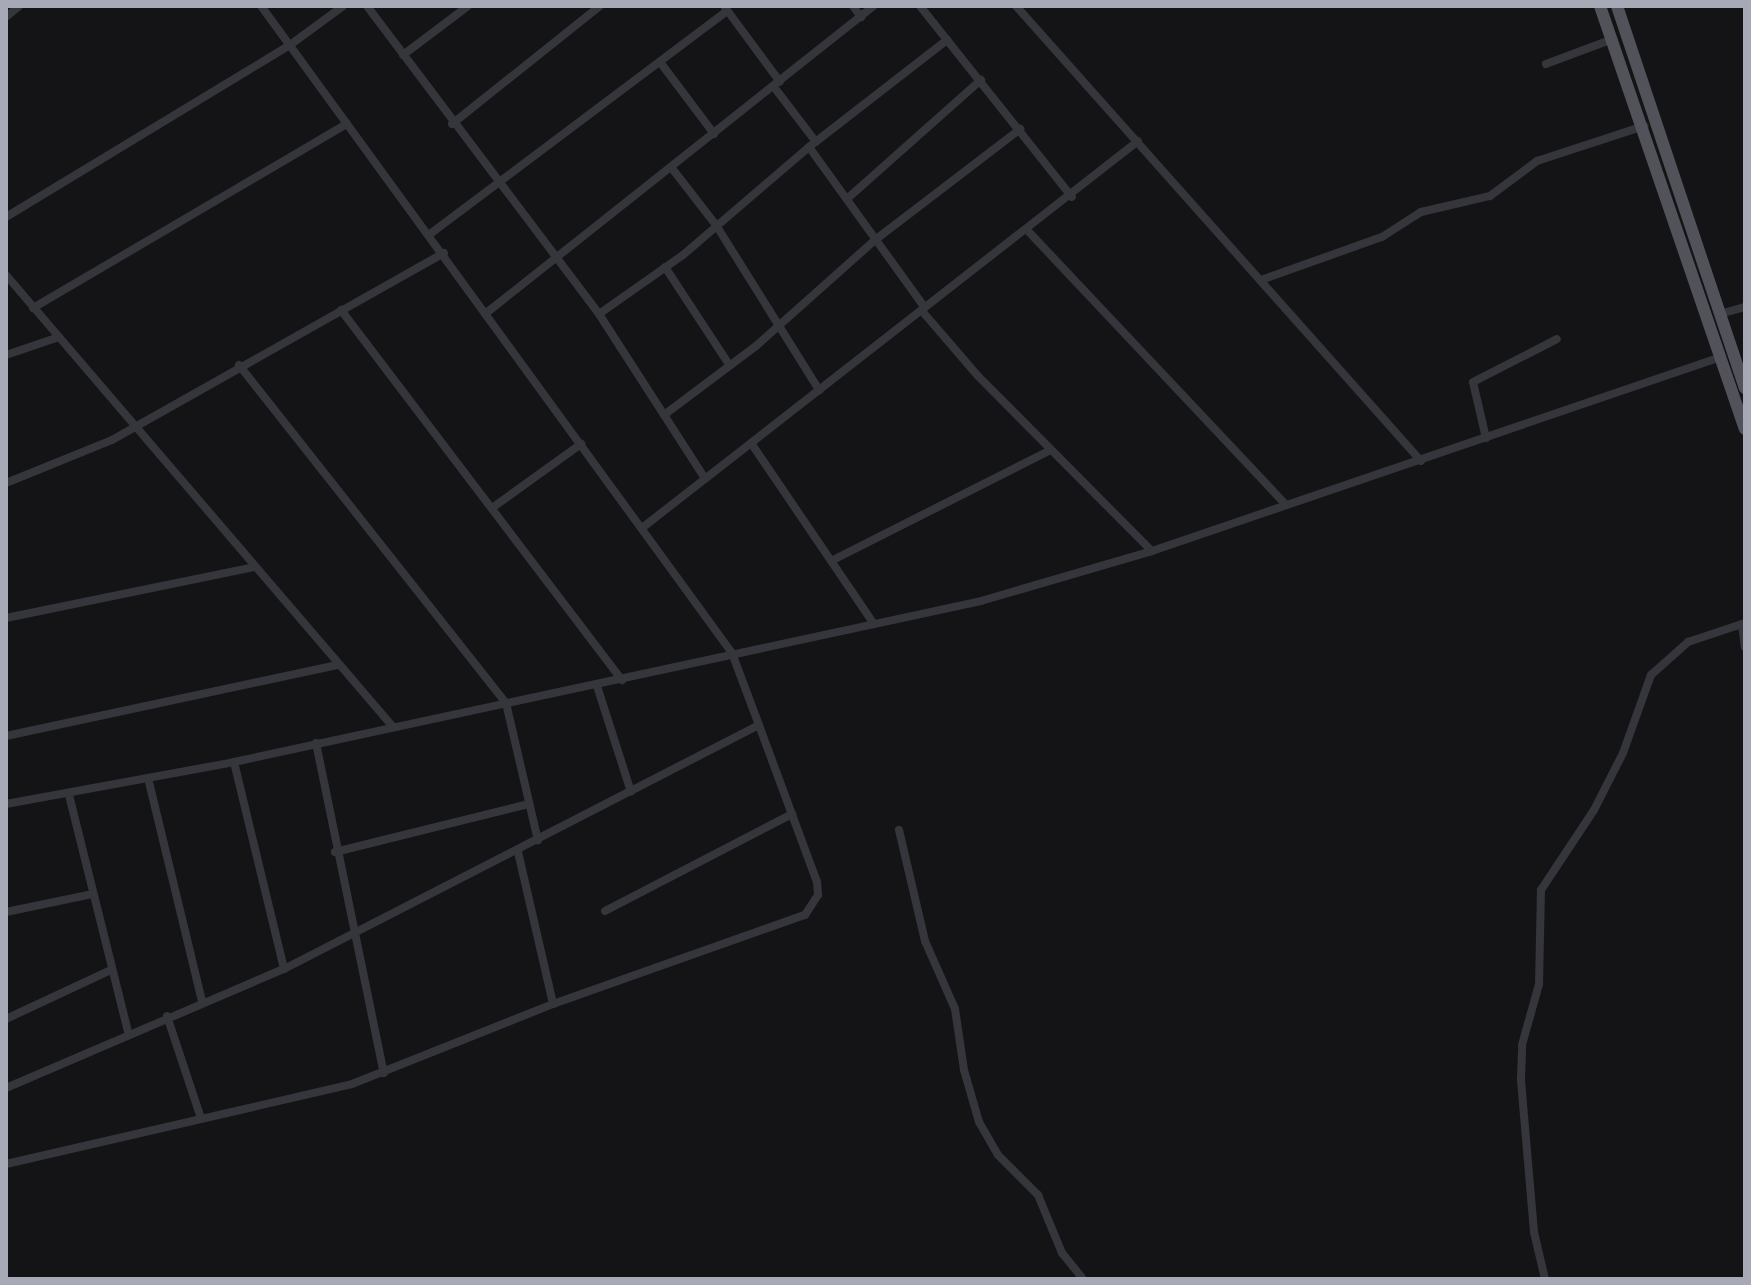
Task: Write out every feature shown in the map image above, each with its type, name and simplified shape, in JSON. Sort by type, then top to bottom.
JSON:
[{"type":"main road","points":[[1600,6],[1644,126],[1745,429]]},
{"type":"main road","points":[[1617,6],[1745,388]]},
{"type":"street","points":[[6,17],[19,6]]},
{"type":"street","points":[[6,1164],[384,1073],[553,1004],[805,915],[818,895],[817,882],[732,653],[444,253],[261,6]]},
{"type":"street","points":[[6,217],[290,45],[343,6]]},
{"type":"street","points":[[367,6],[452,124],[599,314],[704,477]]},
{"type":"street","points":[[403,55],[468,6]]},
{"type":"street","points":[[452,124],[600,6]]},
{"type":"street","points":[[853,6],[861,17]]},
{"type":"street","points":[[485,314],[874,6]]},
{"type":"street","points":[[920,6],[1072,197]]},
{"type":"street","points":[[1016,6],[1421,461]]},
{"type":"street","points":[[430,234],[500,185],[725,8],[924,310],[1051,450],[1152,551]]},
{"type":"street","points":[[1546,64],[1613,39]]},
{"type":"street","points":[[599,314],[665,267],[812,144],[947,40]]},
{"type":"street","points":[[660,62],[714,134]]},
{"type":"street","points":[[848,198],[981,80]]},
{"type":"street","points":[[33,308],[347,124]]},
{"type":"street","points":[[1261,280],[1382,237],[1421,212],[1490,196],[1537,161],[1644,126]]},
{"type":"street","points":[[664,415],[730,366],[875,240],[1020,129]]},
{"type":"street","points":[[642,528],[704,477],[1072,197],[1138,141]]},
{"type":"street","points":[[671,167],[716,225],[819,390]]},
{"type":"street","points":[[1028,231],[1286,505]]},
{"type":"street","points":[[6,483],[112,440],[134,424],[444,253]]},
{"type":"street","points":[[665,267],[730,366]]},
{"type":"street","points":[[6,275],[393,727]]},
{"type":"street","points":[[1720,314],[1745,307]]},
{"type":"street","points":[[341,310],[622,680]]},
{"type":"street","points":[[6,355],[59,337]]},
{"type":"street","points":[[1486,438],[1473,382],[1557,339]]},
{"type":"street","points":[[6,804],[69,795],[234,762],[981,601],[1152,551],[1721,357]]},
{"type":"street","points":[[239,365],[506,703],[538,840]]},
{"type":"street","points":[[751,443],[874,624]]},
{"type":"street","points":[[492,508],[581,444]]},
{"type":"street","points":[[833,560],[1051,450]]},
{"type":"street","points":[[6,618],[254,567]]},
{"type":"street","points":[[1545,1279],[1534,1232],[1521,1080],[1522,1045],[1539,984],[1541,890],[1594,810],[1623,753],[1651,675],[1688,642],[1743,624],[1745,647]]},
{"type":"street","points":[[6,736],[338,665]]},
{"type":"street","points":[[597,686],[631,792]]},
{"type":"street","points":[[6,1088],[128,1031],[284,969],[518,852],[759,725]]},
{"type":"street","points":[[316,743],[335,852],[384,1073]]},
{"type":"street","points":[[234,762],[284,969]]},
{"type":"street","points":[[148,778],[202,1002]]},
{"type":"street","points":[[69,795],[128,1031]]},
{"type":"street","points":[[335,852],[529,804]]},
{"type":"street","points":[[605,911],[792,814]]},
{"type":"street","points":[[899,830],[925,941],[955,1009],[964,1070],[979,1122],[998,1155],[1038,1195],[1062,1253],[1083,1279]]},
{"type":"street","points":[[518,852],[553,1004]]},
{"type":"street","points":[[6,912],[93,894]]},
{"type":"street","points":[[6,1019],[111,970]]},
{"type":"street","points":[[167,1016],[201,1118]]}]
